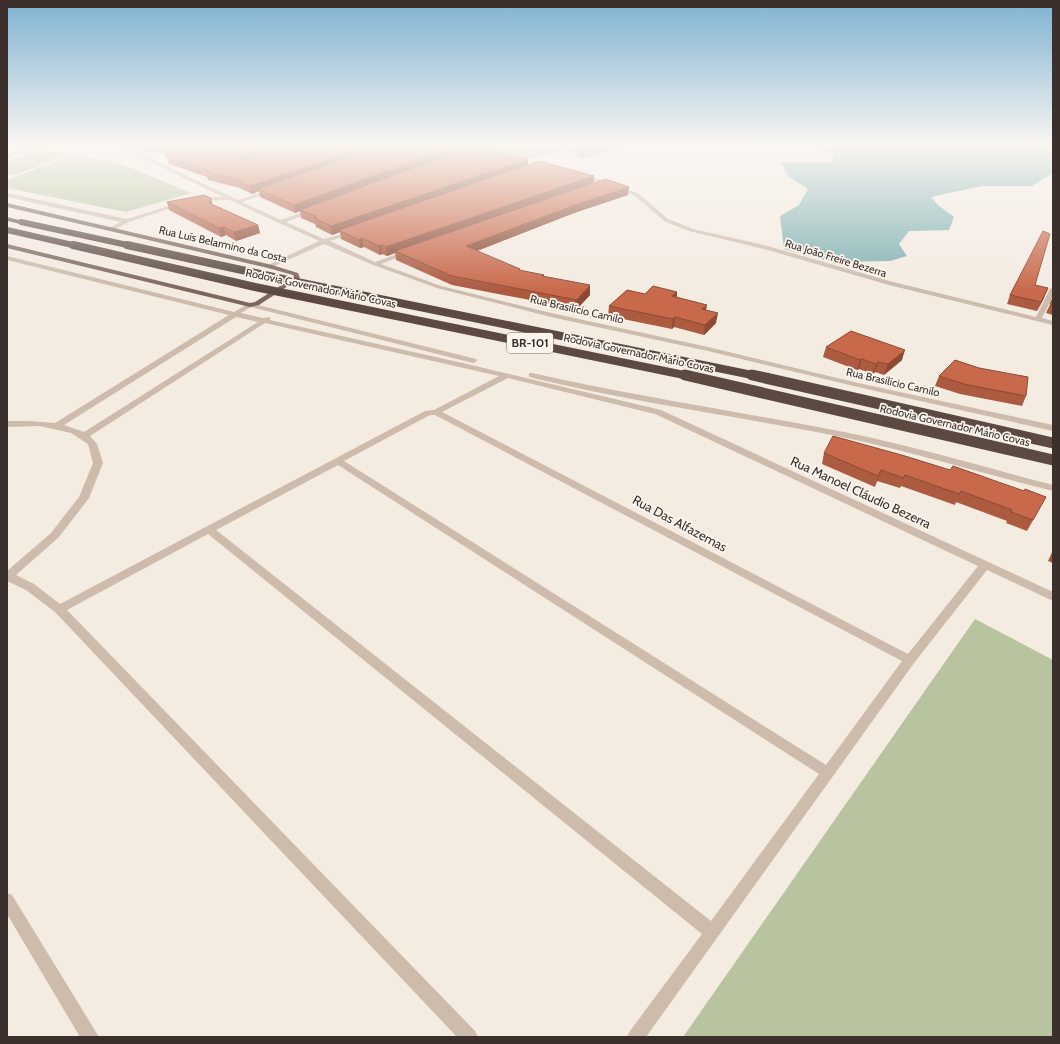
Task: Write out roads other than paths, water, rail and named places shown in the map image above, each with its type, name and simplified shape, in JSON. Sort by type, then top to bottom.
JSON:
[{"type":"highway","name":"Rodovia Governador Mário Covas","points":[[7,219],[299,282],[727,369],[1053,443]]},
{"type":"highway","name":"Rodovia Governador Mário Covas","points":[[7,230],[255,287],[713,381],[1053,460]]},
{"type":"main road","name":"Rua Luís Belarmino da Costa","points":[[7,205],[287,270],[296,274],[297,278],[257,304],[250,305]]},
{"type":"main road","points":[[7,246],[250,305]]},
{"type":"street","name":"Rua Brasilício Camilo","points":[[223,194],[281,222],[375,264],[439,287],[865,387],[1053,428]]},
{"type":"street","points":[[111,229],[127,221],[190,201],[236,200],[257,194]]},
{"type":"street","name":"Rua João Freire Bezerra","points":[[634,194],[666,220],[691,230],[766,247],[891,284],[1053,323]]},
{"type":"street","points":[[7,195],[127,221]]},
{"type":"street","points":[[281,222],[316,209]]},
{"type":"street","points":[[270,266],[325,241],[355,230]]},
{"type":"street","points":[[375,264],[413,250]]},
{"type":"street","name":"Rua Manoel Cláudio Bezerra","points":[[7,258],[235,314],[658,412],[1053,597]]},
{"type":"street","points":[[1038,320],[1053,289]]},
{"type":"street","points":[[56,426],[250,305],[277,313],[603,391],[869,440],[955,461],[1053,488]]},
{"type":"street","points":[[83,437],[277,313]]},
{"type":"street","points":[[59,609],[428,413],[436,412],[506,376]]},
{"type":"street","name":"Rua Das Alfazemas","points":[[436,412],[910,660]]},
{"type":"street","points":[[7,424],[20,423],[56,426],[77,433],[91,442],[98,463],[84,498],[55,535],[8,577],[30,587],[59,609],[469,1037]]},
{"type":"street","points":[[338,461],[828,773]]},
{"type":"street","points":[[210,530],[712,932]]},
{"type":"street","points":[[636,1037],[910,660],[985,565]]},
{"type":"street","points":[[7,900],[90,1037]]},
{"type":"water","points":[[805,194],[946,194],[931,197],[938,205],[954,217],[949,230],[909,231],[899,244],[907,256],[890,261],[833,262],[784,249],[780,216],[799,205]]}]
